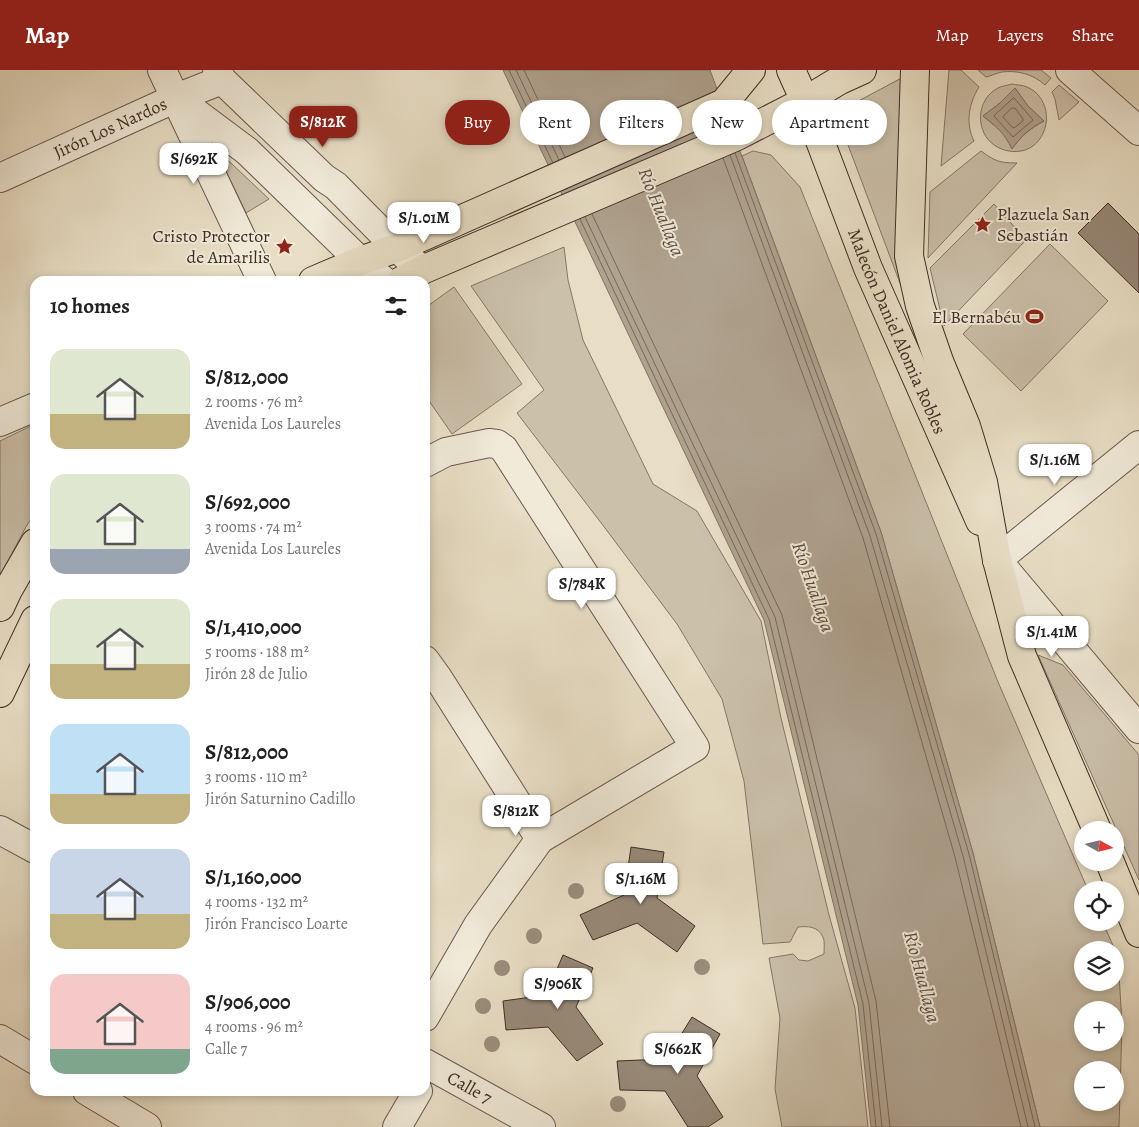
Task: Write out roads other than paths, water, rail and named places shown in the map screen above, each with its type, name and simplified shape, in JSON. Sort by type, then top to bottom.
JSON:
[{"type":"main road","points":[[325,276],[397,248],[724,103],[751,70]]},
{"type":"main road","name":"Malecón Daniel Alomia Robles","points":[[791,70],[805,100]]},
{"type":"main road","points":[[807,100],[840,80],[862,70]]},
{"type":"main road","name":"Malecón Daniel Alomia Robles","points":[[915,70],[909,256],[920,306],[939,361],[966,426],[983,482],[997,560],[1022,656],[1092,821]]},
{"type":"main road","points":[[411,276],[737,136],[772,118]]},
{"type":"main road","name":"Malecón Daniel Alomia Robles","points":[[822,145],[868,268],[997,560]]},
{"type":"main road","points":[[0,607],[30,551]]},
{"type":"main road","points":[[0,693],[30,630]]},
{"type":"main road","points":[[1114,871],[1139,933]]},
{"type":"street","points":[[162,70],[260,276]]},
{"type":"street","points":[[1070,70],[1139,131]]},
{"type":"street","points":[[219,75],[324,178],[336,186],[397,248],[411,276]]},
{"type":"street","name":"Jirón Los Nardos","points":[[0,178],[176,98],[219,75]]},
{"type":"street","points":[[176,98],[247,151],[360,261],[378,276]]},
{"type":"street","points":[[0,422],[30,409]]},
{"type":"street","points":[[430,460],[446,452],[488,443],[497,444],[504,449],[695,747],[540,839],[478,925],[430,1008]]},
{"type":"street","points":[[1139,445],[997,560],[1139,729]]},
{"type":"street","points":[[430,678],[540,839]]},
{"type":"street","points":[[0,830],[30,847]]},
{"type":"street","points":[[0,1039],[30,1057]]},
{"type":"street","name":"Calle 7","points":[[430,1072],[541,1127]]},
{"type":"street","points":[[95,1096],[147,1127]]},
{"type":"street","points":[[397,1127],[415,1096]]},
{"type":"water","name":"Río Huallaga","points":[[503,70],[710,70],[721,100],[692,100],[692,145],[738,145],[881,532],[973,853],[1040,1127],[871,1127],[858,1005],[764,620],[539,145],[590,145],[590,100],[520,100],[520,106]]},
{"type":"water","points":[[1015,88],[1028,106],[1044,121],[1026,133],[1012,149],[1000,131],[983,116]]},
{"type":"place","name":"Plazuela San Sebastián","points":[[983,224]]},
{"type":"place","name":"Cristo Protector de Amarilis","points":[[284,246]]},
{"type":"place","name":"El Bernabéu","points":[[1035,317]]}]
